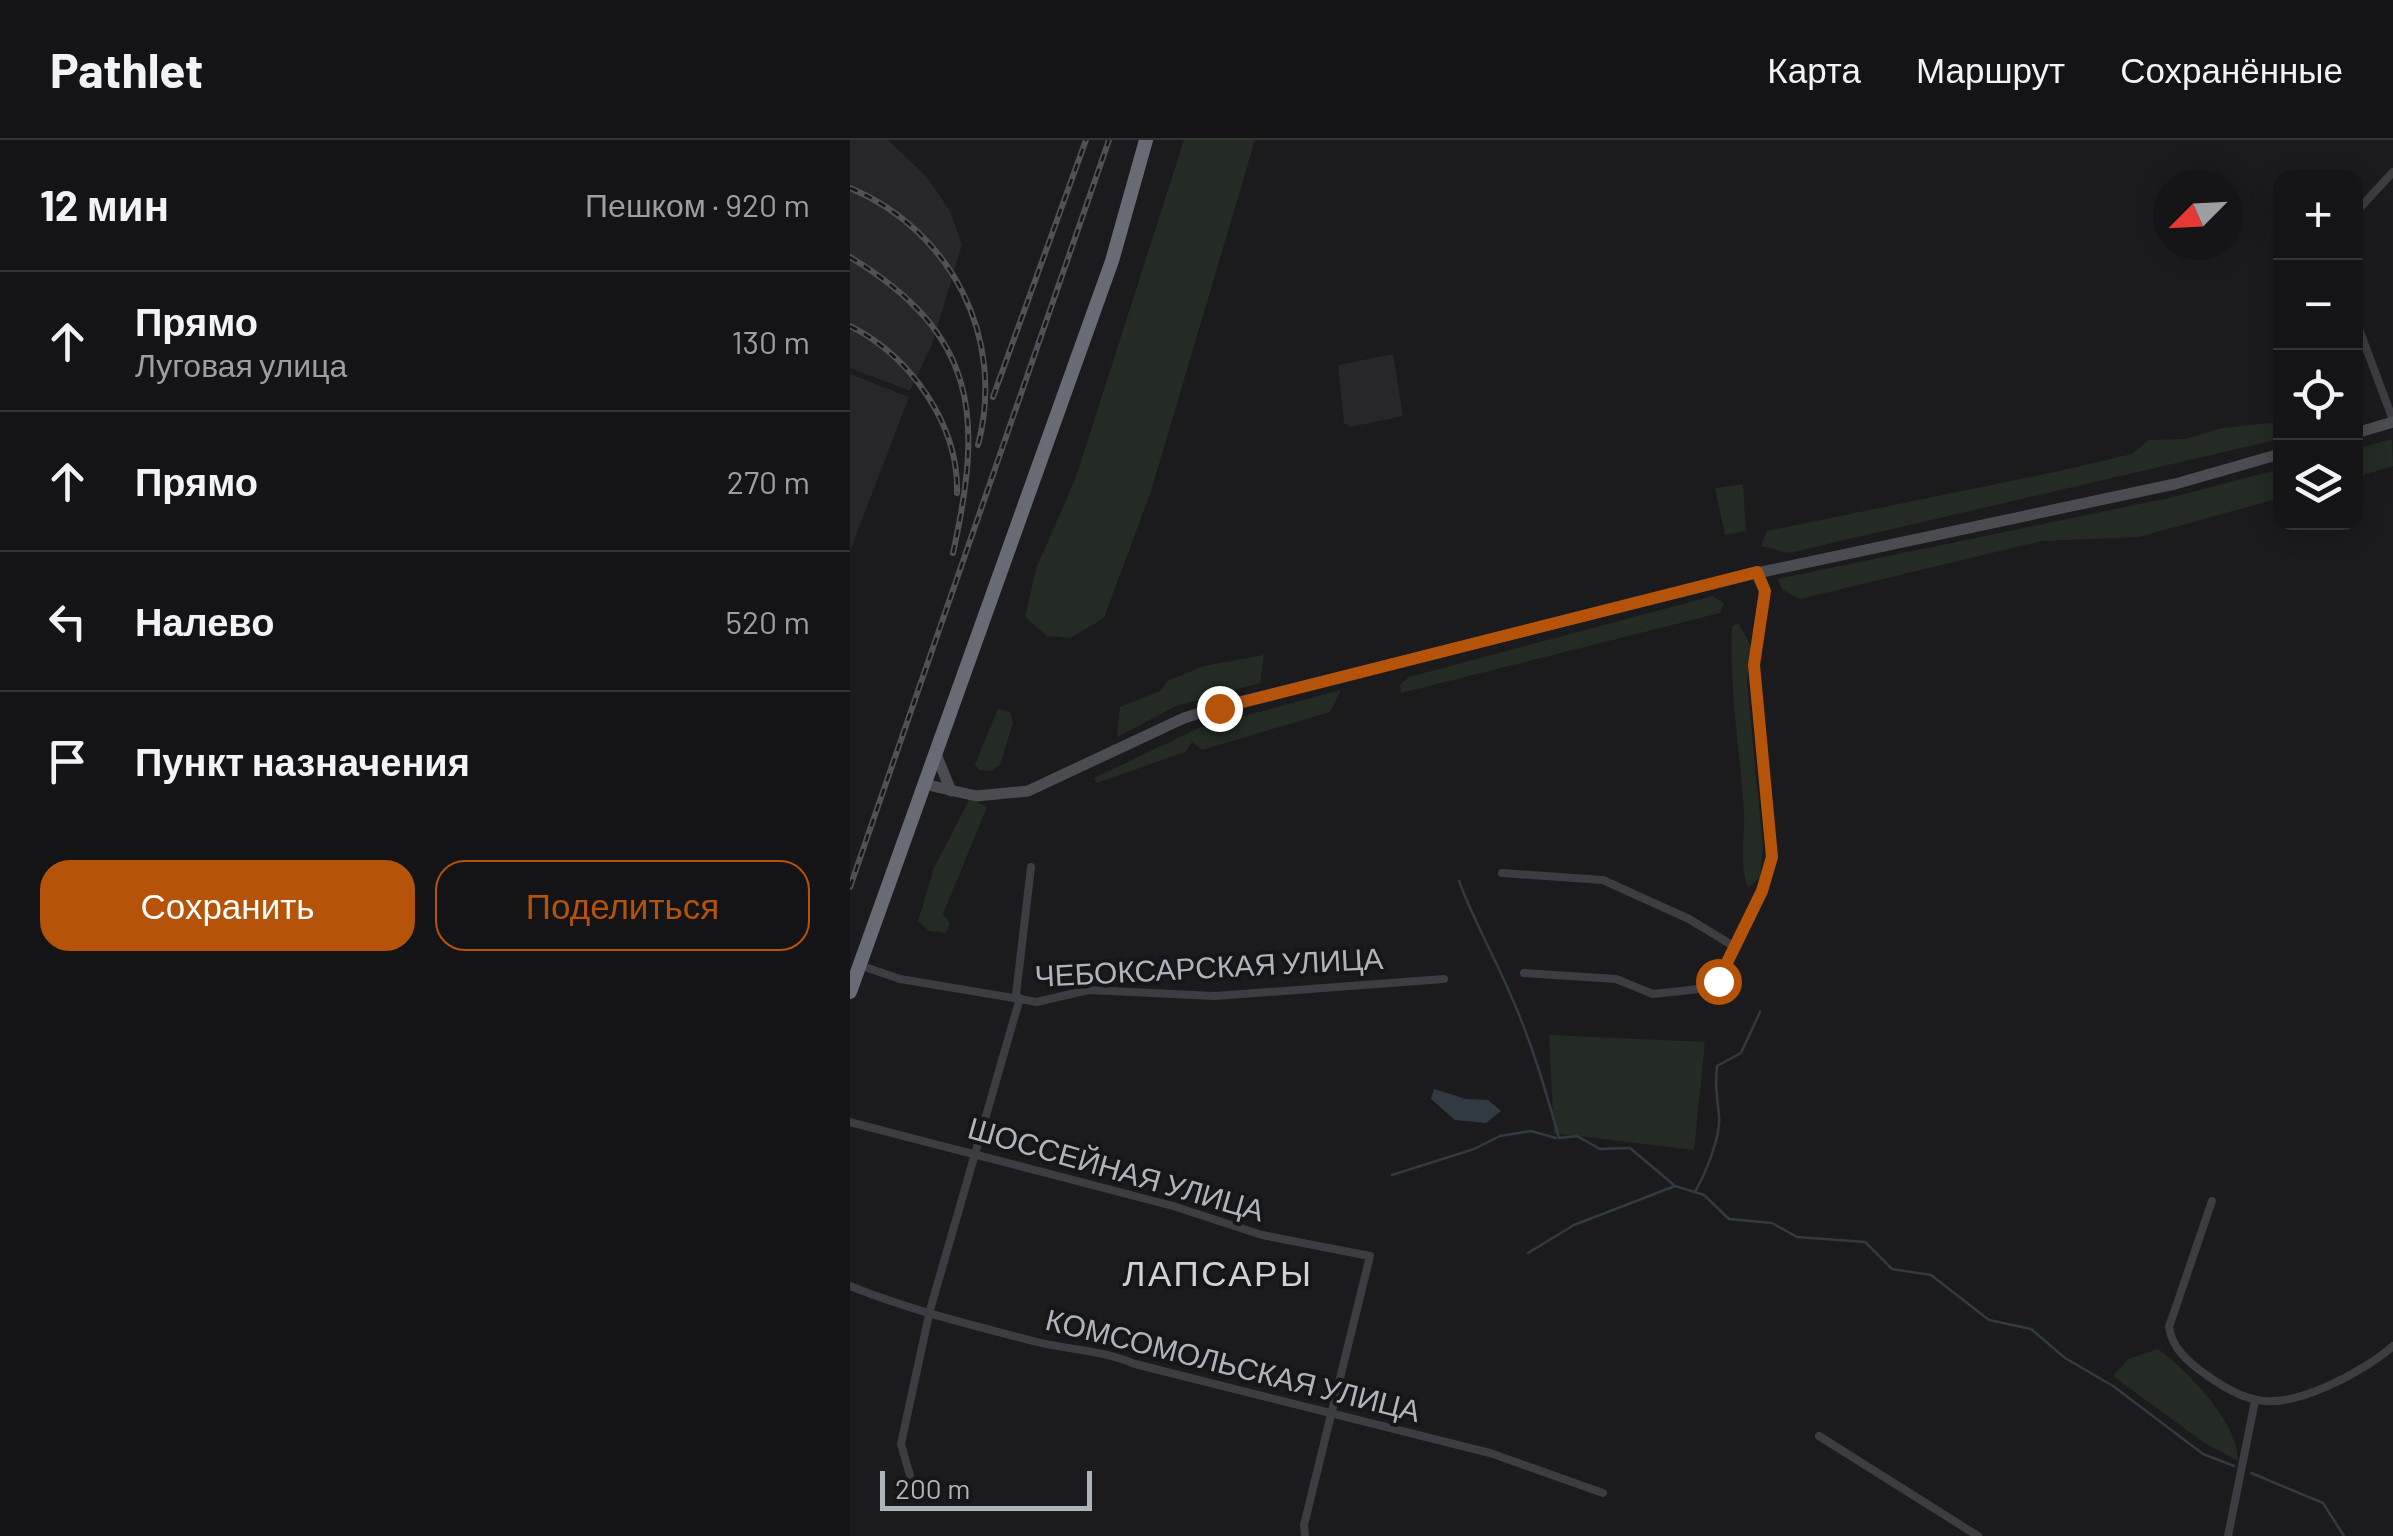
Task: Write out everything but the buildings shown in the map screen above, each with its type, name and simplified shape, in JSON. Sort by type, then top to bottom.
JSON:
[{"type":"highway","points":[[850,992],[1106,280],[1146,140]]},
{"type":"street","points":[[2363,204],[2393,172]]},
{"type":"street","points":[[2363,340],[2393,421],[2363,431]]},
{"type":"street","points":[[924,784],[996,797],[1028,791],[1184,718],[1219,708],[1757,572],[2174,484],[2273,456]]},
{"type":"street","points":[[1524,972],[1616,979],[1653,994],[1708,988],[1718,981],[1762,891],[1772,857],[1754,665],[1765,591],[1757,572]]},
{"type":"street","points":[[936,754],[940,774],[951,791]]},
{"type":"street","points":[[916,808],[935,795],[951,791]]},
{"type":"street","points":[[911,1479],[901,1444],[930,1310],[1018,997],[1031,867]]},
{"type":"street","points":[[1502,873],[1603,880],[1675,912],[1734,947]]},
{"type":"street","name":"ЧЕБОКСАРСКАЯ УЛИЦА","points":[[860,965],[900,978],[1054,1000],[1088,990],[1215,996],[1444,978]]},
{"type":"street","name":"ШОССЕЙНАЯ УЛИЦА","points":[[850,1122],[1173,1206],[1262,1235],[1370,1256],[1333,1414]]},
{"type":"street","points":[[2212,1201],[2170,1316],[2170,1334],[2179,1352],[2200,1370],[2255,1401],[2290,1399],[2338,1382],[2393,1346]]},
{"type":"street","name":"КОМСОМОЛЬСКАЯ УЛИЦА","points":[[850,1286],[884,1300],[1037,1342],[1096,1350],[1490,1453],[1603,1492]]},
{"type":"street","points":[[2228,1536],[2255,1401]]},
{"type":"street","points":[[1305,1536],[1304,1525],[1333,1414]]},
{"type":"street","points":[[1819,1436],[1978,1536]]},
{"type":"shaded area","points":[[850,140],[888,140],[926,176],[950,211],[962,245],[932,344],[910,391],[850,368]]},
{"type":"shaded area","points":[[1184,140],[1255,140],[1151,491],[1104,618],[1070,638],[1047,636],[1025,617],[1036,569],[1076,477]]},
{"type":"shaded area","points":[[1393,354],[1403,416],[1350,427],[1344,423],[1338,365]]},
{"type":"shaded area","points":[[850,374],[909,397],[850,551]]},
{"type":"shaded area","points":[[2273,423],[2273,441],[1789,553],[1761,546],[1767,531],[2059,471],[2132,454],[2149,440],[2185,439],[2223,428]]},
{"type":"shaded area","points":[[2392,439],[2393,466],[2363,475],[2363,447]]},
{"type":"shaded area","points":[[2273,471],[2273,500],[2139,537],[2041,541],[1800,599],[1783,590],[1777,579],[2169,498]]},
{"type":"shaded area","points":[[1743,484],[1746,531],[1725,535],[1715,488]]},
{"type":"shaded area","points":[[1713,596],[1724,603],[1720,613],[1401,693],[1400,685],[1409,677]]},
{"type":"shaded area","points":[[1738,623],[1751,646],[1747,682],[1763,848],[1760,877],[1748,888],[1732,673],[1732,626]]},
{"type":"shaded area","points":[[1264,655],[1260,683],[1176,706],[1117,737],[1120,707],[1160,691],[1169,680],[1204,666]]},
{"type":"shaded area","points":[[1341,690],[1330,712],[1202,750],[1192,742],[1185,752],[1097,783],[1094,778],[1199,728]]},
{"type":"shaded area","points":[[998,709],[1010,712],[1013,723],[1000,765],[990,771],[979,770],[975,764]]},
{"type":"shaded area","points":[[970,798],[987,807],[943,914],[950,923],[946,933],[929,931],[918,921],[934,868]]},
{"type":"shaded area","points":[[1549,1035],[1705,1042],[1694,1150],[1554,1133]]},
{"type":"shaded area","points":[[1434,1089],[1466,1099],[1488,1100],[1501,1111],[1486,1123],[1455,1120],[1431,1099]]},
{"type":"shaded area","points":[[2158,1349],[2183,1370],[2221,1414],[2236,1446],[2238,1461],[2203,1442],[2113,1376],[2128,1359]]},
{"type":"waterway","points":[[1459,881],[1523,1026],[1559,1138],[1577,1136],[1600,1149],[1630,1148],[1675,1186],[1704,1195],[1729,1219],[1772,1223],[1797,1237],[1865,1242],[1892,1269],[1931,1275],[1989,1320],[2031,1329],[2065,1358],[2113,1386],[2203,1454],[2234,1466]]},
{"type":"waterway","points":[[1695,1192],[1718,1134],[1717,1066],[1741,1053],[1760,1012]]},
{"type":"waterway","points":[[1392,1175],[1474,1149],[1500,1136],[1531,1131],[1556,1138]]},
{"type":"waterway","points":[[1528,1253],[1574,1225],[1675,1186]]},
{"type":"waterway","points":[[2251,1473],[2323,1503],[2344,1536]]},
{"type":"railway","points":[[993,397],[1086,140]]},
{"type":"railway","points":[[850,887],[1109,140]]},
{"type":"railway","points":[[850,188],[886,207],[917,231],[943,260],[963,292],[977,328],[984,366],[985,405],[978,445]]},
{"type":"railway","points":[[850,257],[893,287],[925,317],[947,349],[961,383],[968,420],[968,460],[953,553]]},
{"type":"railway","points":[[850,326],[892,355],[927,395],[950,442],[957,493]]},
{"type":"district","name":"ЛАПСАРЫ","points":[[1218,1274]]},
{"type":"route","points":[[1219,708],[1757,572],[1765,591],[1754,665],[1772,857],[1762,891],[1718,981]]}]
